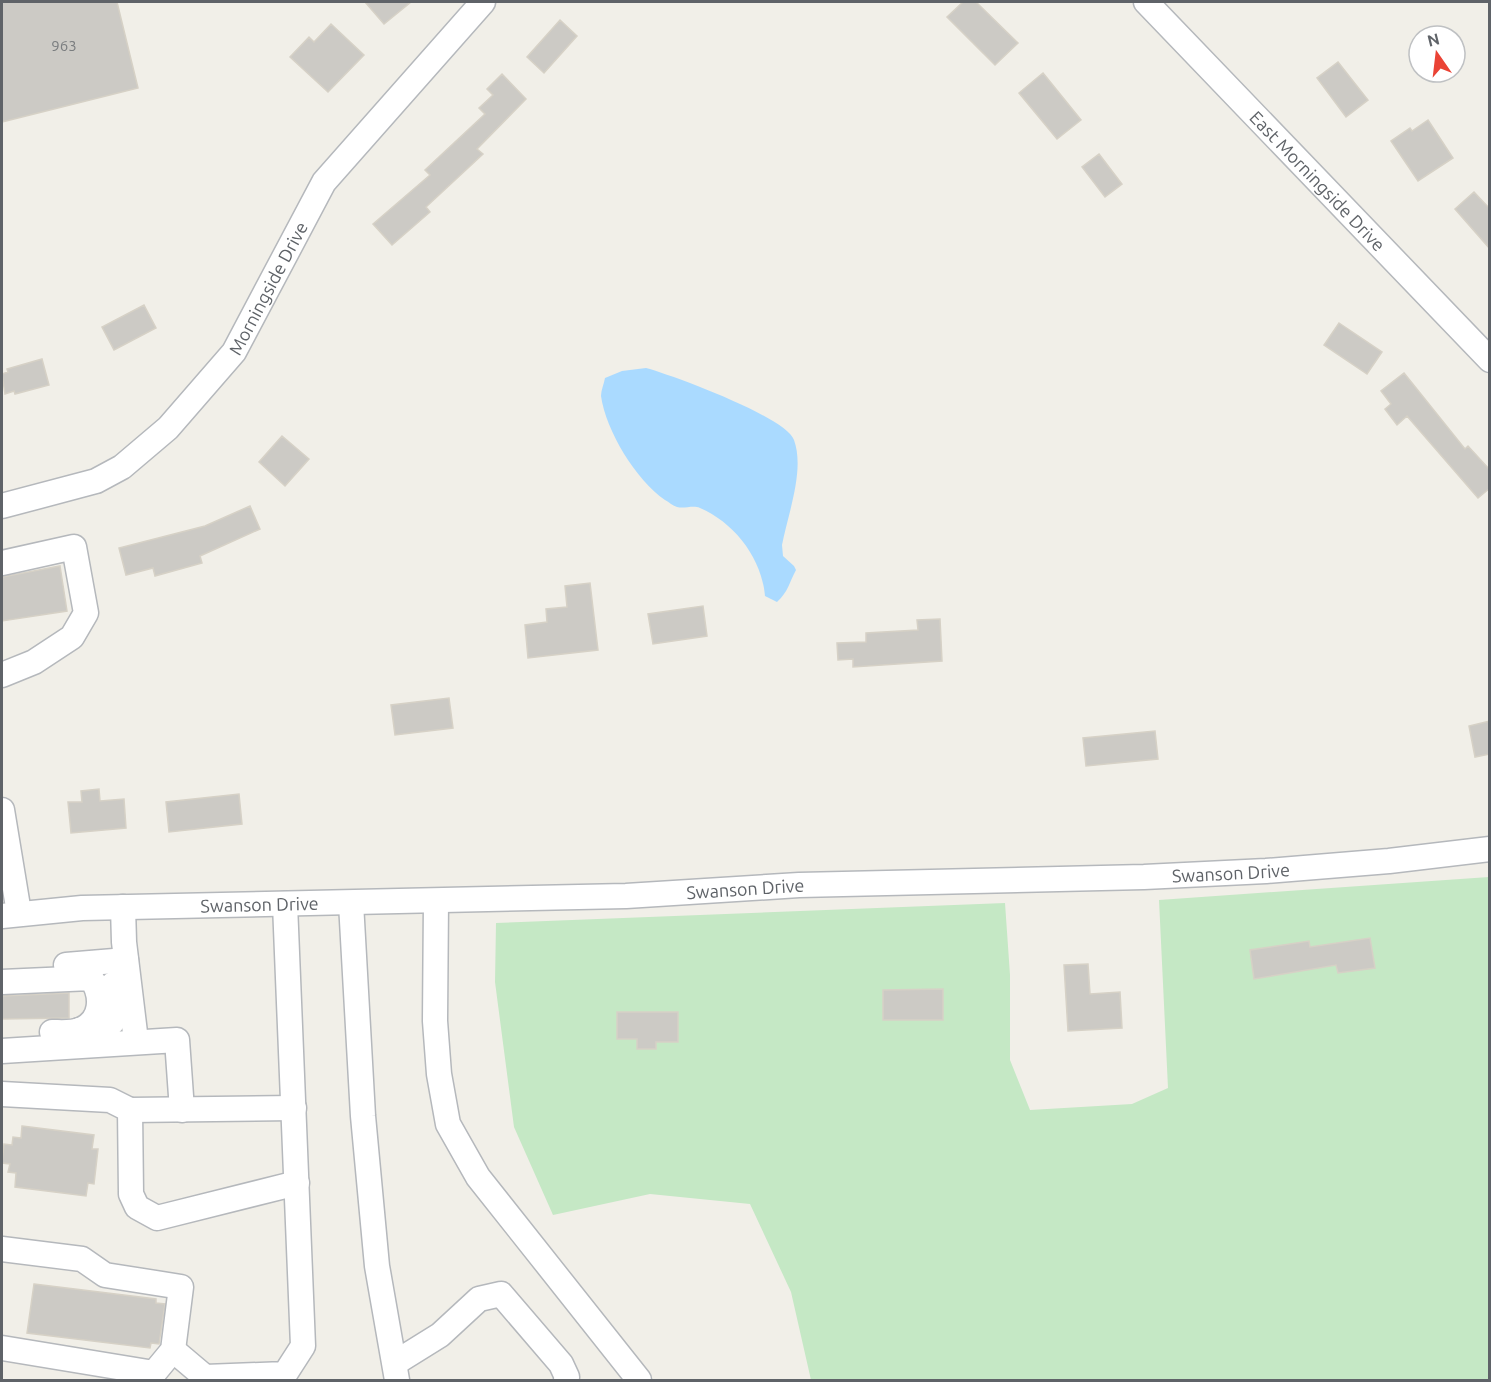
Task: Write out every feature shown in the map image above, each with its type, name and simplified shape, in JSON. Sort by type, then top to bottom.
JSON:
[{"type":"street","name":"Morningside Drive","points":[[2,506],[96,481],[122,467],[168,428],[234,352],[324,182],[483,2]]},
{"type":"street","name":"East Morningside Drive","points":[[1146,2],[1490,360]]},
{"type":"street","points":[[2,563],[74,547],[86,613],[72,637],[34,662],[2,675]]},
{"type":"street","points":[[2,810],[10,914]]},
{"type":"street","name":"Swanson Drive","points":[[10,914],[58,909],[626,896],[799,885],[1222,873],[1389,861],[1490,849]]},
{"type":"street","points":[[436,901],[435,1021],[439,1074],[448,1124],[478,1177],[639,1380]]},
{"type":"street","points":[[351,903],[363,1116],[377,1266],[396,1372],[478,1299],[501,1294],[561,1364],[567,1377],[566,1380]]},
{"type":"street","points":[[173,1350],[204,1379],[285,1374],[303,1346],[285,904]]},
{"type":"street","points":[[123,907],[126,960],[136,1041]]},
{"type":"street","points":[[2,970],[126,960]]},
{"type":"street","points":[[2,982],[92,978],[100,995],[98,1009],[92,1023],[79,1030],[7,1035],[2,1041]]},
{"type":"street","points":[[2,1051],[177,1040],[182,1110]]},
{"type":"street","points":[[2,1094],[110,1100],[130,1110],[294,1108]]},
{"type":"street","points":[[130,1110],[131,1194],[137,1207],[157,1218],[297,1183]]},
{"type":"street","points":[[2,1249],[82,1259],[105,1275],[181,1287],[173,1350],[154,1373],[2,1348]]},
{"type":"green space","points":[[1489,877],[1489,1380],[811,1380],[791,1292],[750,1204],[650,1194],[553,1215],[514,1127],[495,982],[496,923],[1005,903],[1010,975],[1010,1060],[1030,1110],[1132,1104],[1168,1088],[1159,900]]},
{"type":"water","points":[[646,368],[751,409],[771,420],[794,440],[797,452],[797,478],[782,545],[783,556],[796,570],[786,591],[777,602],[765,596],[763,582],[752,556],[735,533],[713,515],[700,508],[677,507],[665,500],[643,480],[624,454],[609,424],[601,392],[605,378],[622,371]]},
{"type":"building","points":[[2,2],[117,2],[138,88],[2,122]]},
{"type":"building","points":[[365,2],[411,2],[384,24]]},
{"type":"building","points":[[963,2],[976,2],[1018,43],[995,65],[947,17]]},
{"type":"building","points":[[560,20],[577,36],[544,73],[527,57]]},
{"type":"building","points":[[331,24],[364,55],[328,92],[290,57],[309,37],[314,42]]},
{"type":"building","points":[[1338,62],[1368,100],[1346,117],[1317,78]]},
{"type":"building","points":[[1043,73],[1081,120],[1057,139],[1019,93]]},
{"type":"building","points":[[502,74],[526,99],[477,149],[483,154],[426,207],[430,212],[392,245],[373,224],[430,175],[425,170],[485,114],[479,108],[493,95],[487,89]]},
{"type":"building","points":[[1428,120],[1453,158],[1418,181],[1391,141],[1410,128],[1412,131]]},
{"type":"building","points":[[1099,154],[1122,184],[1105,197],[1082,167]]},
{"type":"building","points":[[1474,192],[1490,209],[1490,249],[1455,209]]},
{"type":"building","points":[[144,305],[156,328],[114,350],[102,327]]},
{"type":"building","points":[[1339,323],[1382,352],[1367,374],[1324,345]]},
{"type":"building","points":[[42,359],[49,385],[15,394],[14,391],[5,394],[2,374],[8,372],[7,369]]},
{"type":"building","points":[[1404,373],[1465,449],[1468,446],[1490,470],[1490,488],[1478,498],[1407,416],[1397,425],[1385,409],[1391,404],[1381,391]]},
{"type":"building","points":[[282,436],[309,459],[285,486],[259,462]]},
{"type":"building","points":[[250,506],[260,529],[200,556],[202,563],[155,576],[153,568],[126,575],[119,548],[205,526]]},
{"type":"building","points":[[60,566],[67,611],[2,621],[2,577]]},
{"type":"building","points":[[590,583],[598,650],[528,658],[525,625],[547,622],[546,609],[567,607],[565,586]]},
{"type":"building","points":[[703,606],[707,636],[653,644],[648,614]]},
{"type":"building","points":[[940,619],[942,661],[853,667],[853,659],[838,660],[837,643],[866,642],[866,633],[918,630],[917,620]]},
{"type":"building","points":[[449,698],[453,728],[395,735],[391,705]]},
{"type":"building","points":[[1490,721],[1490,754],[1475,757],[1469,726]]},
{"type":"building","points":[[1155,731],[1158,759],[1086,766],[1083,738]]},
{"type":"building","points":[[99,789],[100,801],[124,799],[126,828],[71,833],[68,802],[82,802],[81,791]]},
{"type":"building","points":[[239,794],[242,824],[169,832],[166,802]]},
{"type":"building","points":[[1370,938],[1375,968],[1338,973],[1336,965],[1254,979],[1250,950],[1309,941],[1310,947]]},
{"type":"building","points":[[1088,964],[1090,994],[1120,992],[1122,1028],[1068,1031],[1064,965]]},
{"type":"building","points":[[943,989],[943,1020],[883,1020],[883,990]]},
{"type":"building","points":[[69,993],[69,1018],[2,1019],[2,996]]},
{"type":"building","points":[[617,1012],[678,1012],[678,1042],[656,1042],[656,1049],[637,1049],[637,1039],[617,1039]]},
{"type":"building","points":[[22,1126],[94,1135],[92,1149],[98,1149],[94,1184],[88,1183],[86,1196],[15,1187],[16,1173],[8,1172],[10,1164],[2,1163],[4,1144],[12,1145],[13,1137],[21,1138]]},
{"type":"building","points":[[34,1284],[156,1299],[156,1303],[165,1304],[159,1344],[151,1343],[150,1348],[27,1333]]}]
